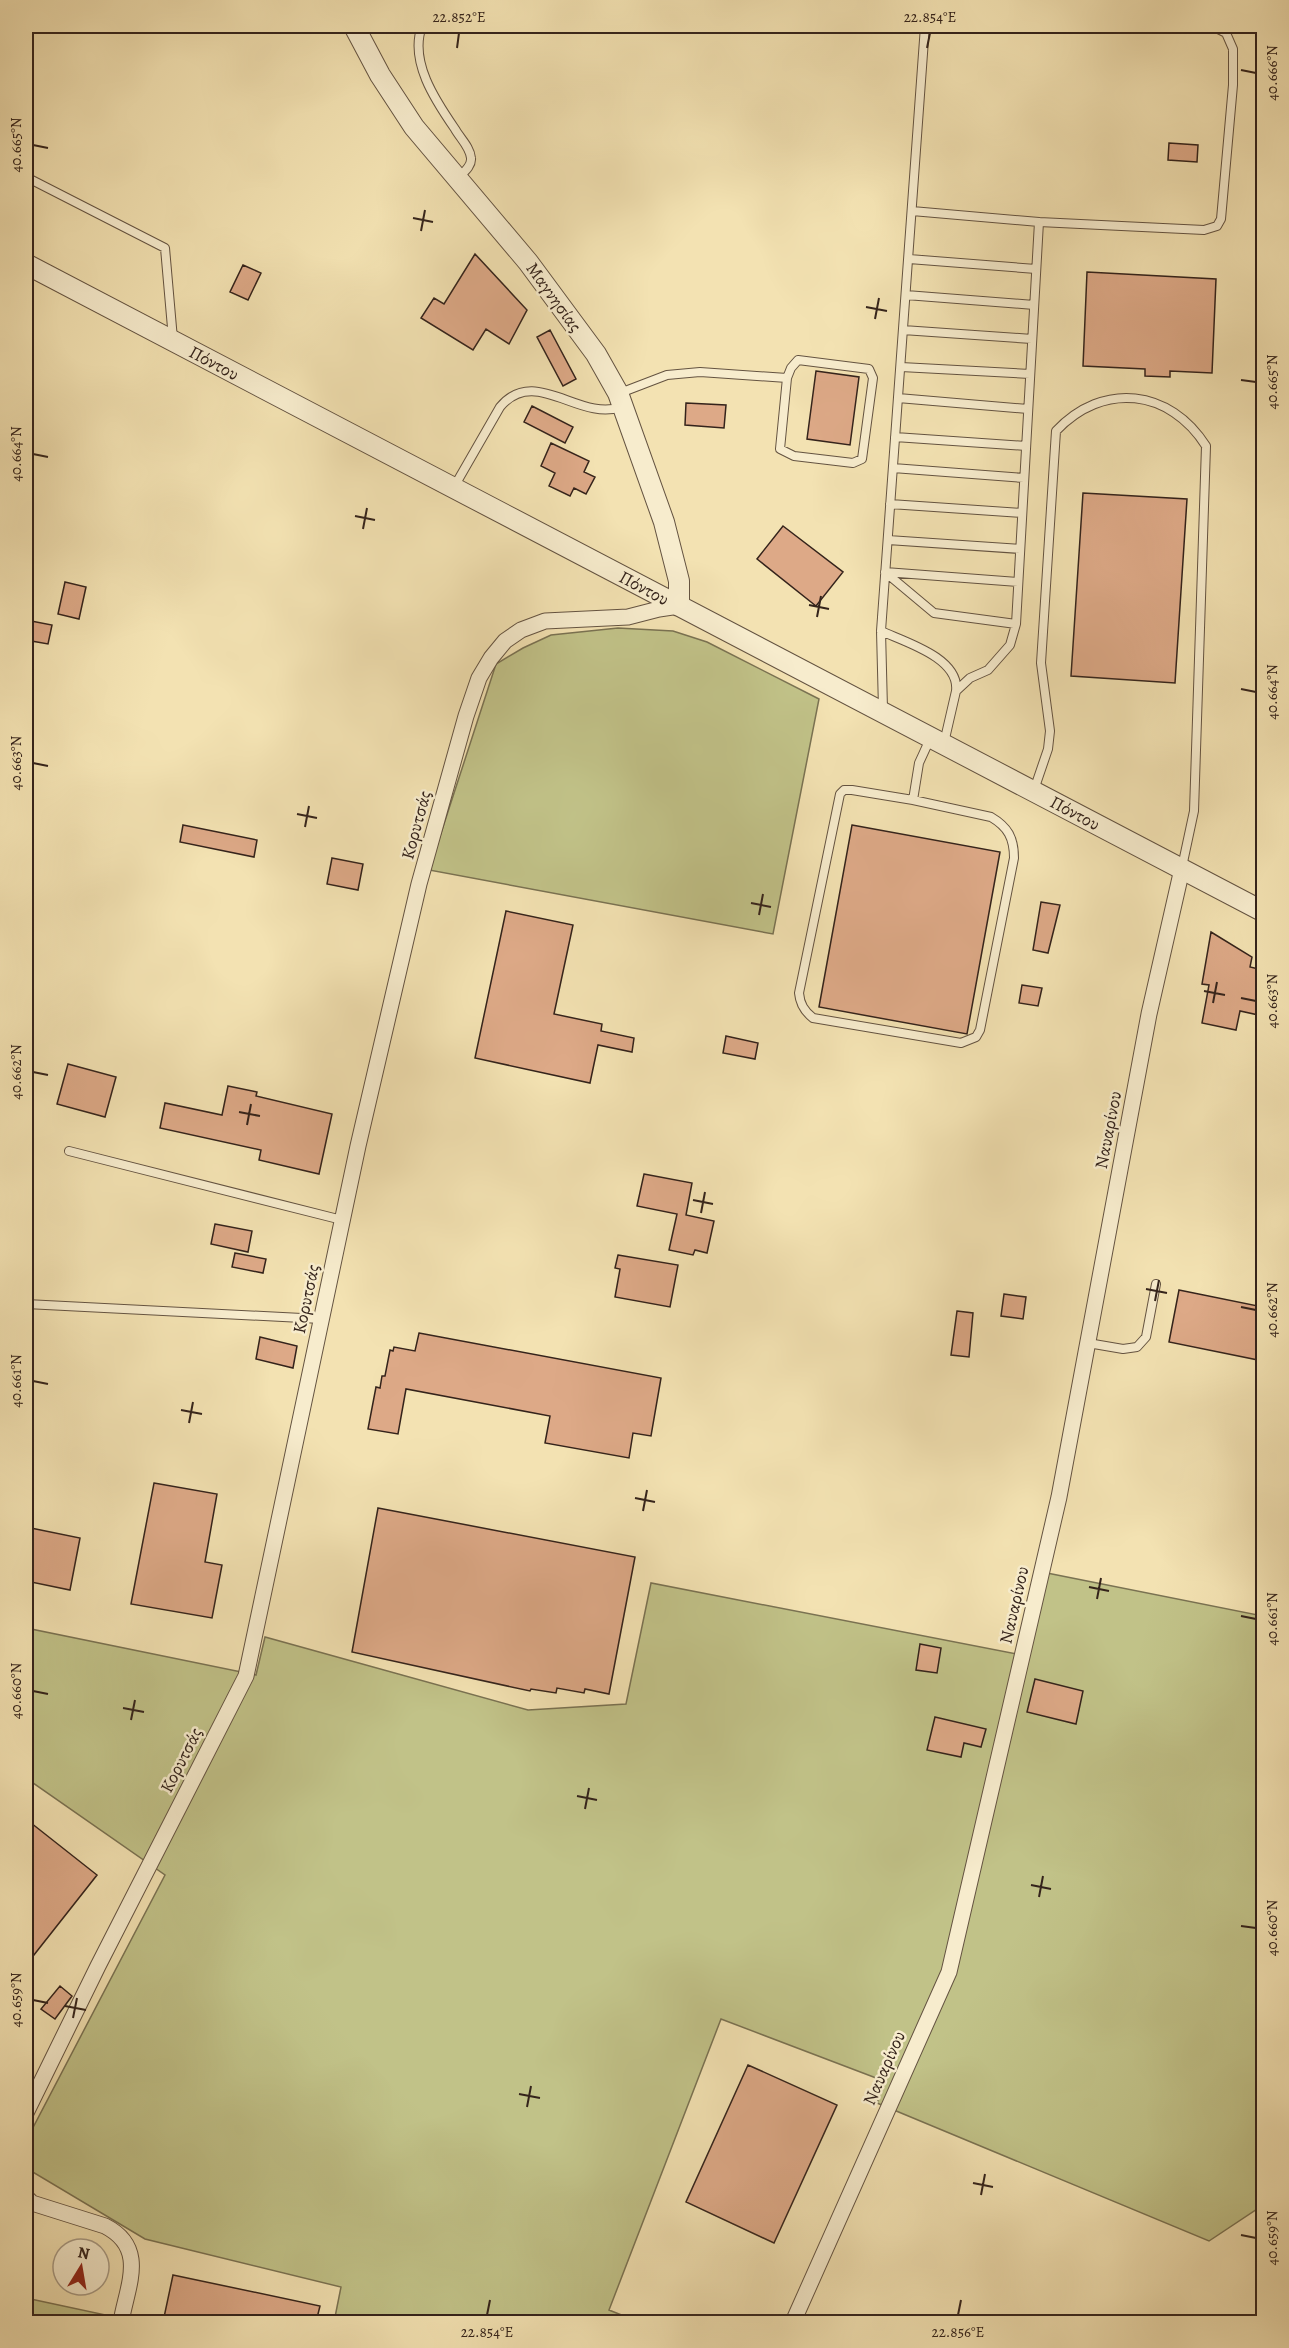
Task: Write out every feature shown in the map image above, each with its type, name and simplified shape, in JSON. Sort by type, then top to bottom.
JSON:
[{"type":"street","name":"Μαγνησίας","points":[[354,26],[380,75],[414,127],[528,262],[596,354],[621,400],[635,436],[672,548],[680,581],[680,606]]},
{"type":"street","name":"Πόντου","points":[[26,264],[1263,912]]},
{"type":"street","name":"Κορυτσάς","points":[[26,2113],[246,1676],[342,1220],[419,884],[466,716],[479,678],[498,650],[521,630],[545,621],[628,617],[680,606]]},
{"type":"street","name":"Ναυαρίνου","points":[[793,2322],[949,1972],[1059,1497],[1149,1014],[1182,869]]},
{"type":"street","points":[[26,2198],[32,2203],[114,2230],[127,2244],[132,2272],[121,2322]]},
{"type":"lane","points":[[422,26],[417,46],[419,58],[429,84],[471,156],[470,165],[458,178]]},
{"type":"lane","points":[[883,713],[881,631],[925,26]]},
{"type":"lane","points":[[912,211],[1039,222],[1204,230],[1217,226],[1221,219],[1233,85],[1233,50],[1226,33],[1212,26]]},
{"type":"lane","points":[[26,177],[165,248],[174,342]]},
{"type":"lane","points":[[956,691],[970,678],[988,670],[1010,645],[1016,624],[1039,222]]},
{"type":"lane","points":[[909,259],[1036,269]]},
{"type":"lane","points":[[906,295],[1034,305]]},
{"type":"lane","points":[[903,330],[1032,339]]},
{"type":"lane","points":[[798,360],[869,369],[873,378],[862,459],[853,463],[843,462],[794,456],[780,449],[787,378],[791,368],[798,360]]},
{"type":"lane","points":[[901,367],[1030,374]]},
{"type":"lane","points":[[453,488],[500,407],[507,399],[518,393],[529,390],[543,392],[592,409],[612,410],[621,400],[667,375],[700,372],[787,378]]},
{"type":"lane","points":[[898,398],[1028,409]]},
{"type":"lane","points":[[1033,791],[1048,749],[1050,731],[1041,663],[1056,431],[1078,412],[1104,400],[1126,398],[1148,401],[1163,406],[1182,418],[1206,446],[1194,811],[1182,869]]},
{"type":"lane","points":[[895,436],[1026,446]]},
{"type":"lane","points":[[893,468],[1024,478]]},
{"type":"lane","points":[[890,504],[1022,513]]},
{"type":"lane","points":[[888,540],[1020,549]]},
{"type":"lane","points":[[885,572],[1018,582]]},
{"type":"lane","points":[[885,572],[934,613],[1016,624]]},
{"type":"lane","points":[[881,631],[924,651],[949,666],[957,684],[937,741],[919,763],[913,800]]},
{"type":"lane","points":[[852,789],[913,800],[991,817],[1001,823],[1014,843],[1014,858],[980,1030],[976,1037],[961,1043],[813,1018],[803,1008],[800,1001],[799,993],[840,794],[844,790],[852,789]]},
{"type":"lane","points":[[69,1151],[342,1220]]},
{"type":"lane","points":[[1088,1343],[1123,1349],[1137,1347],[1146,1337],[1156,1284]]},
{"type":"lane","points":[[26,1304],[321,1319]]},
{"type":"green space","points":[[618,628],[673,631],[707,642],[819,699],[773,934],[429,870],[496,664],[551,635]]},
{"type":"green space","points":[[1047,1573],[1263,1616],[1263,2205],[1209,2241],[877,2103],[884,2081],[721,2019],[609,2310],[639,2322],[334,2322],[341,2287],[145,2239],[31,2171],[26,2153],[26,2141],[165,1875],[26,1778],[26,1628],[256,1675],[265,1637],[528,1710],[626,1704],[651,1583],[1027,1656]]},
{"type":"green space","points":[[26,2298],[115,2317],[114,2322],[26,2322]]},
{"type":"building","points":[[1169,143],[1198,145],[1197,162],[1168,160]]},
{"type":"building","points":[[475,254],[527,310],[509,344],[486,329],[473,350],[421,318],[434,298],[444,304]]},
{"type":"building","points":[[243,265],[261,273],[248,300],[230,292]]},
{"type":"building","points":[[1087,272],[1216,279],[1212,373],[1170,371],[1170,377],[1145,376],[1145,369],[1083,366]]},
{"type":"building","points":[[550,330],[576,379],[563,386],[537,337]]},
{"type":"building","points":[[816,371],[859,377],[850,445],[807,439]]},
{"type":"building","points":[[686,403],[726,405],[724,428],[685,425]]},
{"type":"building","points":[[532,406],[573,427],[565,443],[524,422]]},
{"type":"building","points":[[551,443],[589,461],[584,472],[595,477],[586,494],[574,488],[570,496],[549,486],[555,473],[541,466]]},
{"type":"building","points":[[1083,493],[1187,499],[1175,683],[1071,676]]},
{"type":"building","points":[[783,526],[843,572],[816,606],[757,559]]},
{"type":"building","points":[[65,582],[86,587],[79,619],[58,614]]},
{"type":"building","points":[[26,620],[52,625],[48,644],[26,640]]},
{"type":"building","points":[[183,825],[257,840],[254,857],[180,842]]},
{"type":"building","points":[[852,825],[1000,852],[967,1034],[819,1007]]},
{"type":"building","points":[[332,858],[363,864],[358,890],[327,884]]},
{"type":"building","points":[[1041,902],[1060,905],[1048,953],[1033,950]]},
{"type":"building","points":[[506,911],[573,925],[554,1014],[602,1024],[601,1031],[634,1038],[632,1052],[598,1045],[590,1083],[475,1058]]},
{"type":"building","points":[[1211,932],[1252,957],[1250,967],[1263,970],[1263,1016],[1240,1011],[1236,1030],[1202,1023],[1209,985],[1202,984]]},
{"type":"building","points":[[1022,985],[1042,988],[1038,1006],[1019,1003]]},
{"type":"building","points":[[726,1036],[758,1043],[755,1059],[723,1053]]},
{"type":"building","points":[[68,1064],[116,1077],[105,1117],[57,1104]]},
{"type":"building","points":[[228,1086],[257,1092],[256,1096],[332,1114],[319,1174],[259,1160],[261,1150],[160,1128],[165,1103],[222,1115]]},
{"type":"building","points":[[644,1174],[692,1183],[686,1215],[714,1221],[707,1253],[695,1250],[693,1255],[669,1250],[677,1214],[637,1206]]},
{"type":"building","points":[[215,1224],[252,1231],[248,1252],[211,1244]]},
{"type":"building","points":[[235,1253],[266,1259],[263,1273],[232,1267]]},
{"type":"building","points":[[618,1255],[678,1265],[670,1307],[615,1297],[620,1269],[615,1268]]},
{"type":"building","points":[[1179,1290],[1263,1307],[1263,1361],[1169,1342]]},
{"type":"building","points":[[1004,1294],[1026,1297],[1023,1319],[1001,1316]]},
{"type":"building","points":[[957,1311],[973,1313],[969,1357],[951,1355]]},
{"type":"building","points":[[419,1333],[661,1378],[651,1436],[633,1433],[629,1458],[545,1443],[550,1416],[406,1389],[398,1434],[368,1429],[376,1387],[380,1388],[382,1376],[385,1376],[390,1350],[393,1351],[394,1347],[415,1351]]},
{"type":"building","points":[[260,1337],[297,1346],[293,1368],[256,1359]]},
{"type":"building","points":[[154,1483],[217,1494],[205,1562],[222,1565],[212,1618],[131,1604]]},
{"type":"building","points":[[378,1508],[635,1557],[609,1694],[585,1689],[584,1693],[557,1688],[556,1693],[531,1689],[530,1691],[352,1652]]},
{"type":"building","points":[[26,1527],[80,1538],[70,1590],[26,1581]]},
{"type":"building","points":[[920,1644],[941,1648],[937,1673],[916,1670]]},
{"type":"building","points":[[1035,1679],[1083,1691],[1076,1724],[1027,1712]]},
{"type":"building","points":[[935,1717],[986,1729],[981,1747],[964,1743],[961,1757],[927,1750]]},
{"type":"building","points":[[26,1819],[97,1875],[26,1965]]},
{"type":"building","points":[[60,1986],[72,1996],[55,2019],[41,2009]]},
{"type":"building","points":[[748,2065],[837,2105],[774,2243],[686,2202]]},
{"type":"building","points":[[173,2275],[320,2306],[316,2322],[163,2322]]}]
